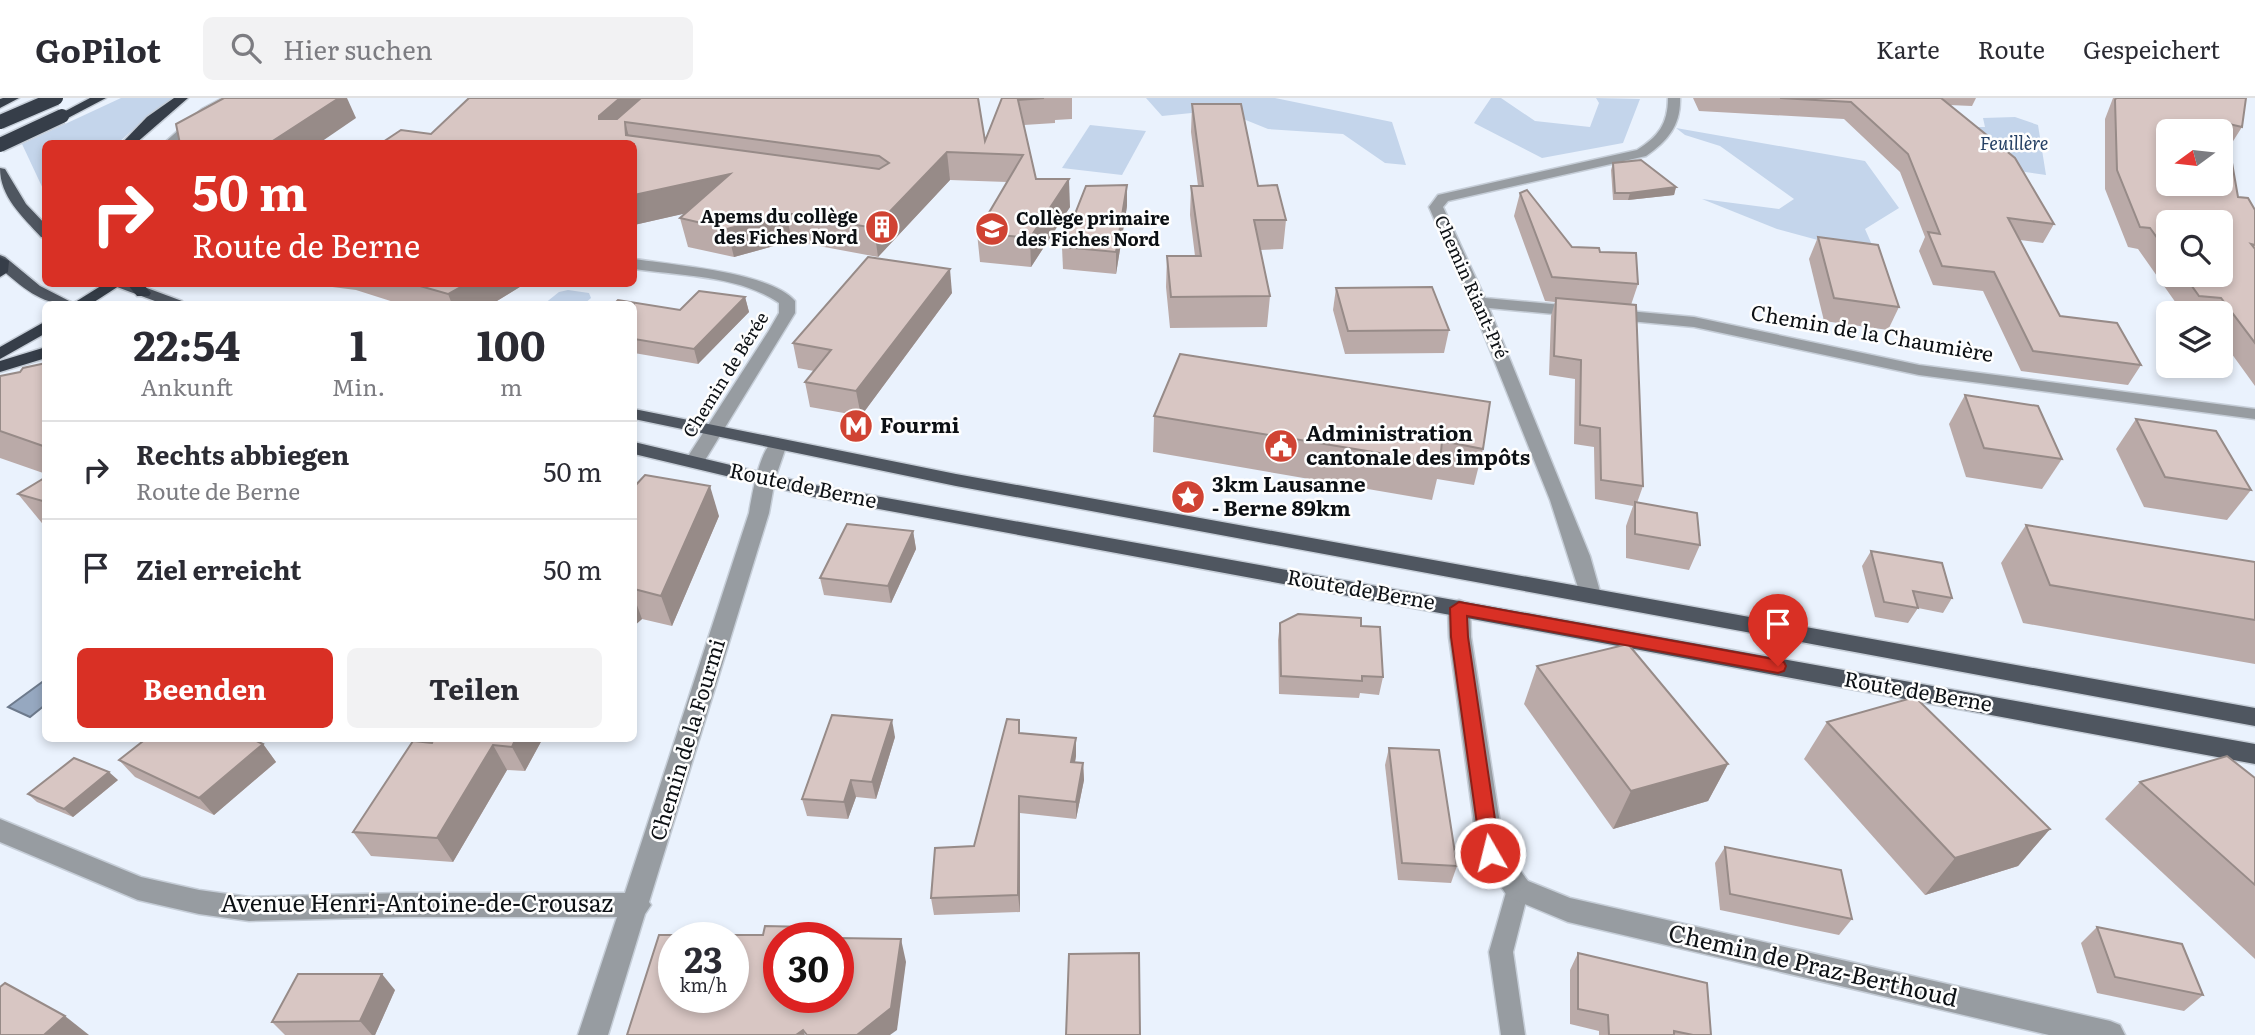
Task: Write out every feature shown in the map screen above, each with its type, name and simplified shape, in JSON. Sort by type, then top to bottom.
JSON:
[{"type":"highway","points":[[0,104],[13,98]]},
{"type":"highway","points":[[0,122],[56,98]]},
{"type":"highway","points":[[0,145],[100,98]]},
{"type":"highway","points":[[131,140],[152,120],[182,98]]},
{"type":"highway","points":[[85,301],[109,287]]},
{"type":"highway","points":[[0,354],[42,328]]},
{"type":"highway","points":[[0,367],[42,353]]},
{"type":"main road","points":[[0,172],[20,206],[42,230]]},
{"type":"main road","points":[[0,265],[34,289],[60,301]]},
{"type":"main road","points":[[139,288],[169,301]]},
{"type":"main road","name":"Route de Berne","points":[[637,415],[1112,509],[2255,717]]},
{"type":"main road","name":"Route de Berne","points":[[637,449],[814,491],[2255,754]]},
{"type":"street","points":[[174,140],[206,112],[232,98]]},
{"type":"street","name":"Chemin Riant-Pré","points":[[1590,595],[1581,556],[1481,302],[1436,207],[1443,198],[1641,153],[1662,139],[1675,118],[1674,98]]},
{"type":"street","name":"Chemin de Bérée","points":[[637,265],[758,285],[778,292],[788,301],[787,313],[695,461]]},
{"type":"street","name":"Chemin de la Chaumière","points":[[1481,302],[1694,322],[1919,370],[2255,414]]},
{"type":"street","name":"Chemin de la Fourmi","points":[[593,1035],[759,513],[765,479],[778,444]]},
{"type":"street","name":"Chemin de Praz-Berthoud","points":[[1459,608],[1460,637],[1490,853],[1518,889],[1568,910],[2110,1035]]},
{"type":"street","name":"Avenue Henri-Antoine-de-Crousaz","points":[[0,830],[138,888],[198,902],[249,909],[401,905],[636,905]]},
{"type":"lane","points":[[1513,1035],[1501,952],[1518,889]]},
{"type":"green space","points":[[121,98],[174,98],[155,110],[121,140],[42,140],[42,186],[22,144]]},
{"type":"green space","points":[[1146,98],[1275,98],[1392,122],[1406,165],[1385,163],[1343,134],[1268,129],[1221,110],[1162,116]]},
{"type":"green space","points":[[1491,98],[1501,98],[1535,121],[1590,127],[1599,103],[1596,98],[1640,99],[1623,143],[1542,158],[1474,123]]},
{"type":"green space","name":"Feuillère","points":[[2015,117],[2038,125],[2046,175],[1998,168],[1951,127],[1985,127],[1983,118]]},
{"type":"green space","points":[[1090,125],[1146,131],[1122,175],[1062,168]]},
{"type":"green space","points":[[1676,128],[1865,161],[1899,208],[1865,229],[1888,281],[1825,242],[1777,229],[1702,199],[1779,209],[1794,199],[1720,146],[1685,135]]},
{"type":"green space","points":[[568,290],[589,293],[591,298],[588,301],[548,301],[559,292]]},
{"type":"shaded area","points":[[42,682],[42,707],[30,717],[8,707]]},
{"type":"building","points":[[224,98],[339,98],[274,140],[179,140],[176,124]]},
{"type":"building","points":[[469,98],[620,98],[599,116],[599,119],[617,119],[641,98],[978,98],[985,141],[1002,98],[1044,98],[1018,100],[1036,179],[1069,179],[1030,238],[977,233],[1023,155],[947,152],[874,228],[786,213],[727,229],[680,218],[730,174],[637,194],[637,140],[386,140],[401,130],[431,134]],"holes":[[[625,122],[879,156],[889,163],[879,169],[626,135]]]},
{"type":"building","points":[[1780,98],[1941,98],[2015,158],[2054,224],[2008,218],[2060,316],[2117,323],[2141,365],[2033,351],[1994,272],[1942,266],[1928,232],[1940,234],[1908,154],[1851,102]]},
{"type":"building","points":[[2116,98],[2246,98],[2242,127],[2233,125],[2233,119],[2156,119],[2156,196],[2233,196],[2233,169],[2238,197],[2248,198],[2255,210],[2255,245],[2251,244],[2255,249],[2255,343],[2233,314],[2233,301],[2199,296],[2193,287],[2233,287],[2233,210],[2156,210],[2156,236],[2150,228],[2140,227],[2117,170]]},
{"type":"building","points":[[1192,104],[1241,104],[1258,186],[1277,185],[1286,220],[1254,220],[1270,296],[1171,297],[1167,256],[1201,256],[1191,186],[1203,186]]},
{"type":"building","points":[[1641,160],[1676,187],[1615,193],[1613,163]]},
{"type":"building","points":[[1127,185],[1116,252],[1062,247],[1086,186]]},
{"type":"building","points":[[1527,190],[1572,247],[1599,248],[1600,252],[1636,253],[1638,284],[1552,277],[1520,193]]},
{"type":"building","points":[[1818,237],[1878,245],[1899,307],[1834,298]]},
{"type":"building","points":[[868,257],[950,269],[856,391],[805,382],[831,350],[793,343]]},
{"type":"building","points":[[424,287],[461,287],[448,294]]},
{"type":"building","points":[[1432,287],[1449,330],[1348,331],[1336,288]]},
{"type":"building","points":[[699,291],[745,297],[694,349],[637,340],[637,303],[680,310]]},
{"type":"building","points":[[1556,298],[1636,305],[1643,486],[1601,480],[1600,428],[1580,425],[1581,360],[1554,356]]},
{"type":"building","points":[[1180,354],[1490,402],[1483,449],[1442,441],[1440,463],[1154,416]]},
{"type":"building","points":[[42,364],[42,446],[0,431],[0,376],[20,372],[23,368]]},
{"type":"building","points":[[1965,395],[2038,406],[2062,459],[1984,448]]},
{"type":"building","points":[[2136,419],[2216,431],[2251,490],[2165,477]]},
{"type":"building","points":[[645,475],[710,486],[661,596],[637,590],[637,484]]},
{"type":"building","points":[[42,479],[42,501],[18,494]]},
{"type":"building","points":[[1635,502],[1697,513],[1700,545],[1635,534]]},
{"type":"building","points":[[847,524],[913,531],[888,586],[820,578]]},
{"type":"building","points":[[2026,525],[2255,562],[2255,620],[2050,585]]},
{"type":"building","points":[[1871,551],[1942,563],[1952,598],[1913,591],[1918,608],[1884,602]]},
{"type":"building","points":[[1298,614],[1361,618],[1361,626],[1380,627],[1383,677],[1362,676],[1362,681],[1281,676],[1280,623]]},
{"type":"building","points":[[1628,644],[1728,764],[1631,791],[1537,666]]},
{"type":"building","points":[[1915,697],[2050,829],[1955,858],[1827,722]]},
{"type":"building","points":[[832,715],[892,720],[872,782],[851,780],[844,802],[802,799]]},
{"type":"building","points":[[1007,719],[1019,720],[1019,733],[1076,738],[1071,762],[1083,763],[1076,802],[1019,796],[1018,895],[931,898],[935,848],[974,846]]},
{"type":"building","points":[[142,742],[263,744],[199,798],[119,760]]},
{"type":"building","points":[[412,742],[514,742],[512,747],[493,745],[437,838],[353,832]]},
{"type":"building","points":[[1389,748],[1439,750],[1457,866],[1402,863]]},
{"type":"building","points":[[2227,756],[2255,778],[2255,885],[2140,782]]},
{"type":"building","points":[[74,758],[109,772],[64,809],[28,794]]},
{"type":"building","points":[[1725,847],[1841,870],[1852,919],[1730,894]]},
{"type":"building","points":[[2097,927],[2182,944],[2203,995],[2115,977]]},
{"type":"building","points":[[749,935],[763,935],[763,1013],[854,1013],[854,938],[901,939],[891,1008],[857,1035],[807,1035],[803,1030],[796,1035],[627,1035],[658,938],[658,1013],[749,1013]]},
{"type":"building","points":[[1139,953],[1140,1035],[1066,1035],[1069,954]]},
{"type":"building","points":[[1578,953],[1707,983],[1711,1035],[1674,1031],[1674,1035],[1609,1035],[1608,1015],[1578,1009]]},
{"type":"building","points":[[298,974],[382,974],[360,1021],[272,1022]]},
{"type":"building","points":[[5,983],[65,1016],[44,1035],[0,1035],[0,987]]},
{"type":"place","name":"Apems du collège des Fiches Nord","points":[[882,227]]},
{"type":"place","name":"Collège primaire des Fiches Nord","points":[[992,229]]},
{"type":"place","name":"Fourmi","points":[[856,426]]},
{"type":"place","name":"Administration cantonale des impôts","points":[[1281,446]]},
{"type":"place","name":"3km Lausanne - Berne 89km","points":[[1188,497]]},
{"type":"route","points":[[1490,853],[1460,637],[1459,608],[1778,666]]}]
